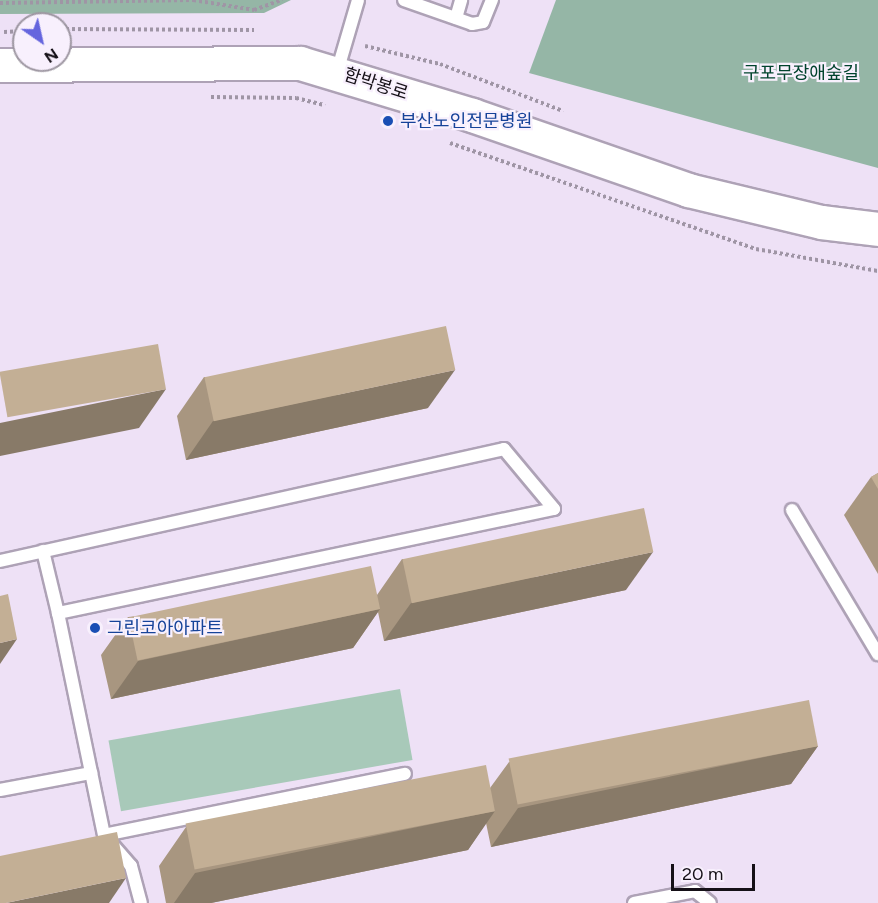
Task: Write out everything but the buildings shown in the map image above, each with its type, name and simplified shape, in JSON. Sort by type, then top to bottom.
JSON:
[{"type":"main road","name":"함박봉로","points":[[0,65],[300,63],[342,57],[688,190],[821,222],[878,229]]},
{"type":"lane","points":[[342,57],[358,0]]},
{"type":"lane","points":[[404,0],[456,18],[483,22],[492,0]]},
{"type":"lane","points":[[456,18],[461,0]]},
{"type":"lane","points":[[0,561],[504,449],[554,508],[58,614]]},
{"type":"lane","points":[[792,510],[878,654]]},
{"type":"lane","points":[[43,551],[104,835],[131,866],[141,903]]},
{"type":"lane","points":[[0,790],[91,773]]},
{"type":"lane","points":[[104,835],[405,774]]},
{"type":"lane","points":[[634,903],[695,891],[710,903]]},
{"type":"path","points":[[0,3],[192,0],[254,10],[282,0]]},
{"type":"path","points":[[72,29],[268,30]]},
{"type":"path","points":[[342,57],[440,64],[574,116]]},
{"type":"path","points":[[201,97],[296,98],[331,107]]},
{"type":"path","points":[[443,140],[756,249],[878,271]]},
{"type":"green space","points":[[0,0],[291,0],[264,13],[12,12],[12,14],[0,14]]},
{"type":"green space","name":"구포무장애숲길","points":[[556,0],[878,0],[878,168],[529,73]]},
{"type":"green space","points":[[400,689],[413,760],[121,811],[108,740]]},
{"type":"place","name":"부산노인전문병원","points":[[388,121]]},
{"type":"place","name":"그린코아아파트","points":[[95,628]]}]
